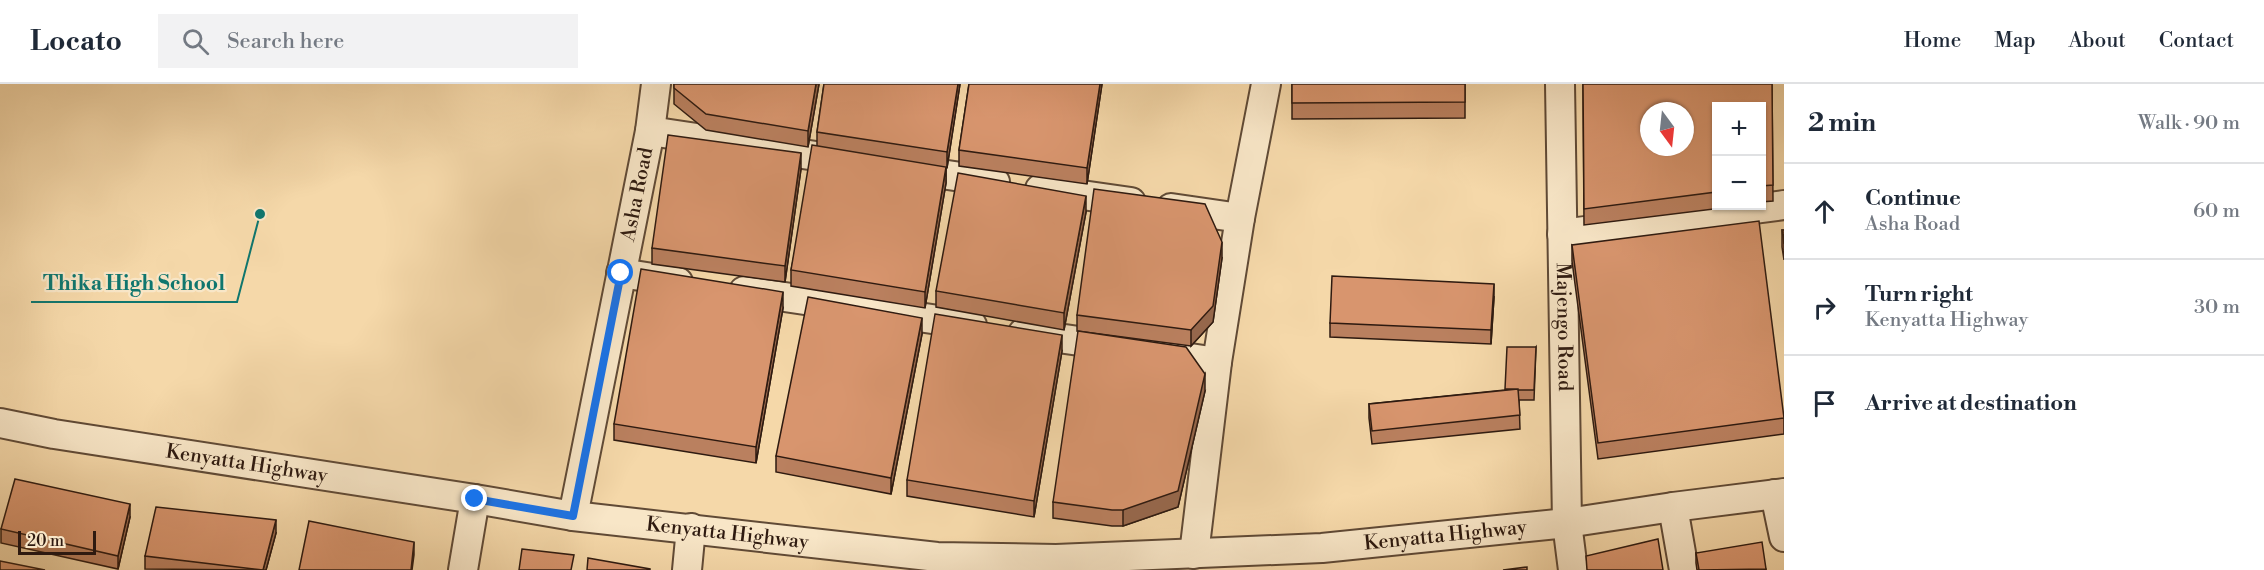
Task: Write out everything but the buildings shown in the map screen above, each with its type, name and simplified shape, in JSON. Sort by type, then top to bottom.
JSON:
[{"type":"street","name":"Asha Road","points":[[573,516],[650,131],[656,84]]},
{"type":"street","points":[[1194,554],[1217,362],[1240,218],[1266,84]]},
{"type":"street","name":"Majengo Road","points":[[1560,84],[1567,523],[1573,570]]},
{"type":"street","points":[[650,131],[1240,218]]},
{"type":"street","points":[[1562,234],[1784,205]]},
{"type":"street","points":[[621,273],[1217,362]]},
{"type":"street","name":"Kenyatta Highway","points":[[0,423],[54,434],[573,516],[691,528],[855,559],[937,557],[1004,564],[1056,559],[1194,554],[1323,559],[1780,493]]},
{"type":"street","points":[[1780,493],[1784,537]]},
{"type":"street","points":[[463,570],[475,499]]},
{"type":"street","points":[[1673,507],[1684,570]]},
{"type":"street","points":[[687,570],[691,528]]},
{"type":"place","name":"Thika High School","points":[[260,214]]},
{"type":"route","points":[[475,499],[573,516],[621,273]]}]
